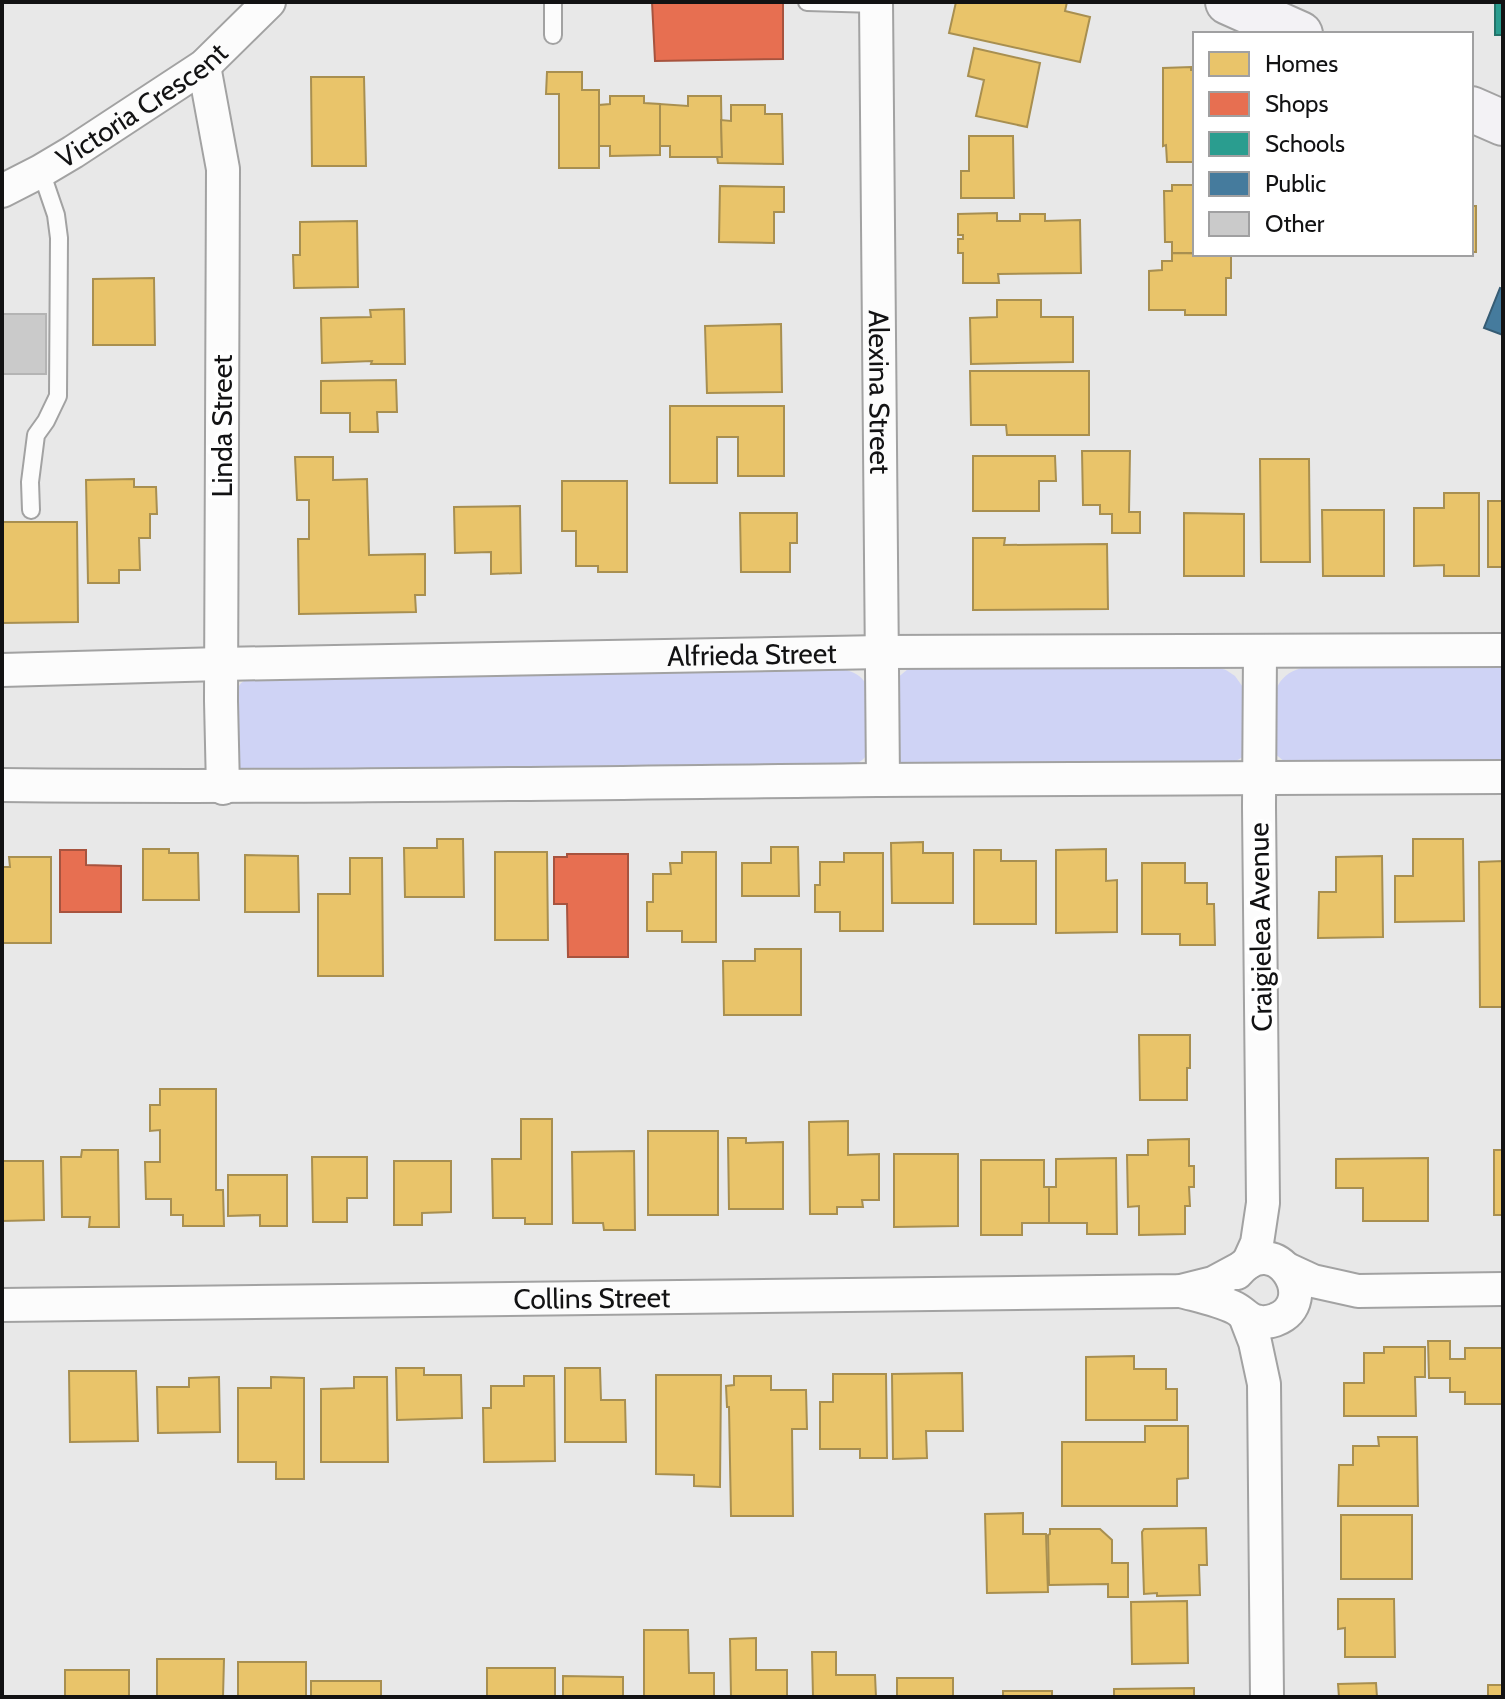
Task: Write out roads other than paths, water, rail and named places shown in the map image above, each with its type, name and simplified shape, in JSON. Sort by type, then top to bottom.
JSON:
[{"type":"street","name":"Victoria Crescent","points":[[2,191],[41,171],[204,66],[269,2]]},
{"type":"street","points":[[1228,2],[1296,32]]},
{"type":"street","name":"Alexina Street","points":[[876,3],[883,780]]},
{"type":"street","name":"Linda Street","points":[[204,66],[223,169],[223,788]]},
{"type":"street","points":[[1473,110],[1503,123]]},
{"type":"street","name":"Alfrieda Street","points":[[2,670],[882,652],[1503,650]]},
{"type":"street","name":"Craigielea Avenue","points":[[1243,1266],[1257,1243],[1263,1203],[1260,652]]},
{"type":"street","points":[[2,785],[223,788],[1503,777]]},
{"type":"street","name":"Craigielea Avenue","points":[[1263,1203],[1272,1236],[1286,1267]]},
{"type":"street","points":[[1264,1384],[1255,1342],[1233,1299],[1234,1279],[1243,1266],[1266,1258],[1313,1281],[1358,1291]]},
{"type":"street","name":"Collins Street","points":[[2,1305],[1181,1291],[1213,1283],[1243,1266]]},
{"type":"street","points":[[1267,1697],[1264,1384],[1272,1341],[1295,1288],[1286,1267]]},
{"type":"street","points":[[1241,1312],[1254,1321],[1264,1322],[1317,1300],[1358,1291],[1503,1289]]},
{"type":"street","name":"Collins Street","points":[[1181,1291],[1241,1312]]},
{"type":"lane","points":[[553,2],[553,35]]},
{"type":"lane","points":[[807,2],[876,3]]},
{"type":"lane","points":[[31,510],[30,482],[36,435],[58,396],[59,238],[56,215],[41,171]]}]
